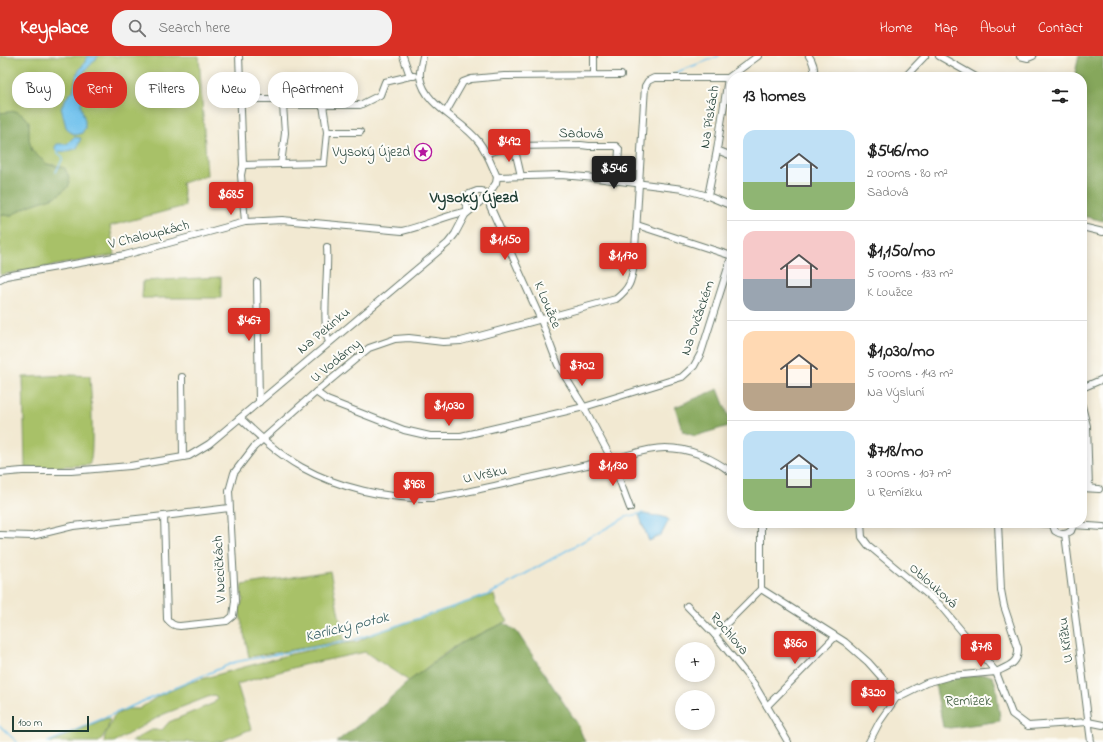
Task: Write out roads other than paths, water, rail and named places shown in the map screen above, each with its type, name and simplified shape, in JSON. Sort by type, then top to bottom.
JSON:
[{"type":"street","points":[[238,56],[239,72]]},
{"type":"street","points":[[403,56],[410,76]]},
{"type":"street","points":[[423,56],[419,76],[424,91],[476,138],[486,153],[497,178],[496,183],[488,196],[469,211],[464,201],[464,196],[476,190],[482,191],[488,196]]},
{"type":"street","points":[[594,56],[594,75]]},
{"type":"street","name":"Na Pískách","points":[[736,72],[758,56]]},
{"type":"street","points":[[809,56],[812,61],[814,72]]},
{"type":"street","points":[[910,72],[925,56]]},
{"type":"street","points":[[939,56],[967,72]]},
{"type":"street","points":[[1020,56],[1028,58],[1033,56]]},
{"type":"street","points":[[446,112],[463,82],[471,79],[504,76],[621,75]]},
{"type":"street","points":[[358,105],[380,95],[385,82],[410,76],[419,76]]},
{"type":"street","name":"U Vodárny","points":[[229,508],[229,491],[234,473],[254,447],[364,352],[380,343],[395,339],[409,338],[443,342],[461,341],[616,299],[625,292],[630,284],[634,265],[645,86],[648,81],[654,78],[727,78]]},
{"type":"street","name":"Na Pískách","points":[[708,196],[727,85]]},
{"type":"street","points":[[240,108],[243,165],[241,175],[245,222]]},
{"type":"street","points":[[281,164],[285,133],[282,108]]},
{"type":"street","points":[[243,165],[324,163],[327,132],[323,108]]},
{"type":"street","points":[[327,132],[360,132]]},
{"type":"street","points":[[514,146],[521,176]]},
{"type":"street","name":"Sadová","points":[[486,153],[514,146],[616,146],[619,149],[617,181]]},
{"type":"street","points":[[717,150],[727,154]]},
{"type":"street","points":[[497,178],[562,175],[617,181],[682,189],[708,196],[727,204]]},
{"type":"street","name":"K Loužce","points":[[488,196],[490,206],[541,320],[558,364],[584,407],[612,460],[630,508]]},
{"type":"street","name":"V Chaloupkách","points":[[0,279],[6,276],[125,255],[245,222],[282,220],[402,231],[412,229],[453,214],[469,211]]},
{"type":"street","name":"Na Pekinku","points":[[0,473],[22,471],[71,471],[130,466],[188,456],[209,444],[448,243],[469,211]]},
{"type":"street","points":[[637,225],[727,253]]},
{"type":"street","points":[[1087,228],[1103,232]]},
{"type":"street","points":[[327,247],[328,270],[326,336],[330,342]]},
{"type":"street","name":"Na Ovčáckém","points":[[316,392],[327,400],[404,430],[430,436],[461,436],[584,407],[682,377],[694,366],[701,353],[727,271]]},
{"type":"street","points":[[257,282],[259,402]]},
{"type":"street","points":[[182,377],[183,457]]},
{"type":"street","points":[[1087,386],[1103,379]]},
{"type":"street","name":"U Vršku","points":[[240,418],[262,440],[301,467],[329,480],[363,491],[390,495],[430,498],[471,492],[612,460],[638,451],[666,448],[682,450],[704,457],[727,469]]},
{"type":"street","points":[[1087,426],[1089,488],[1099,489]]},
{"type":"street","points":[[0,535],[32,536],[72,526],[229,508]]},
{"type":"street","name":"V Necičkách","points":[[164,516],[167,619],[170,623],[180,626],[227,620],[232,616],[235,601],[229,508]]},
{"type":"street","points":[[1087,525],[1103,527]]},
{"type":"street","points":[[715,635],[761,589],[761,528]]},
{"type":"street","name":"Oblouková","points":[[861,528],[862,537],[868,545],[939,604],[996,672],[1012,714],[1028,726],[1088,722],[1103,725]]},
{"type":"street","points":[[869,742],[880,721],[896,698],[926,683],[951,676],[996,672],[1011,665],[1015,661],[1018,655],[1018,648],[1004,606],[1001,590],[998,528]]},
{"type":"street","points":[[1054,528],[1055,531],[1061,534],[1071,531],[1072,528]]},
{"type":"street","name":"U Křížku","points":[[1065,534],[1091,742]]},
{"type":"street","points":[[761,589],[845,642],[868,662],[884,680],[896,698]]},
{"type":"street","name":"Rochlova","points":[[687,606],[715,635],[754,684],[788,742]]},
{"type":"street","points":[[768,706],[835,636]]},
{"type":"water","points":[[87,56],[99,56],[84,72],[78,72],[85,62]]},
{"type":"water","points":[[73,91],[73,108],[82,108],[85,121],[85,128],[82,133],[76,135],[70,132],[66,127],[61,108],[65,108],[66,98]]},
{"type":"water","points":[[74,137],[81,138],[77,148],[66,151],[55,150],[57,144],[67,144]]},
{"type":"water","points":[[645,514],[661,516],[669,520],[661,535],[649,541],[639,515]]},
{"type":"waterway","points":[[672,74],[719,56]]},
{"type":"waterway","points":[[56,172],[63,158],[58,153],[58,150]]},
{"type":"waterway","name":"Karlický potok","points":[[48,742],[235,662],[354,640],[488,595],[626,517],[643,513]]},
{"type":"waterway","points":[[0,726],[17,742]]},
{"type":"place","name":"Vysoký Újezd","points":[[423,152]]},
{"type":"district","name":"Vysoký Újezd","points":[[474,198]]},
{"type":"park label","name":"Remízek","points":[[968,701]]}]
